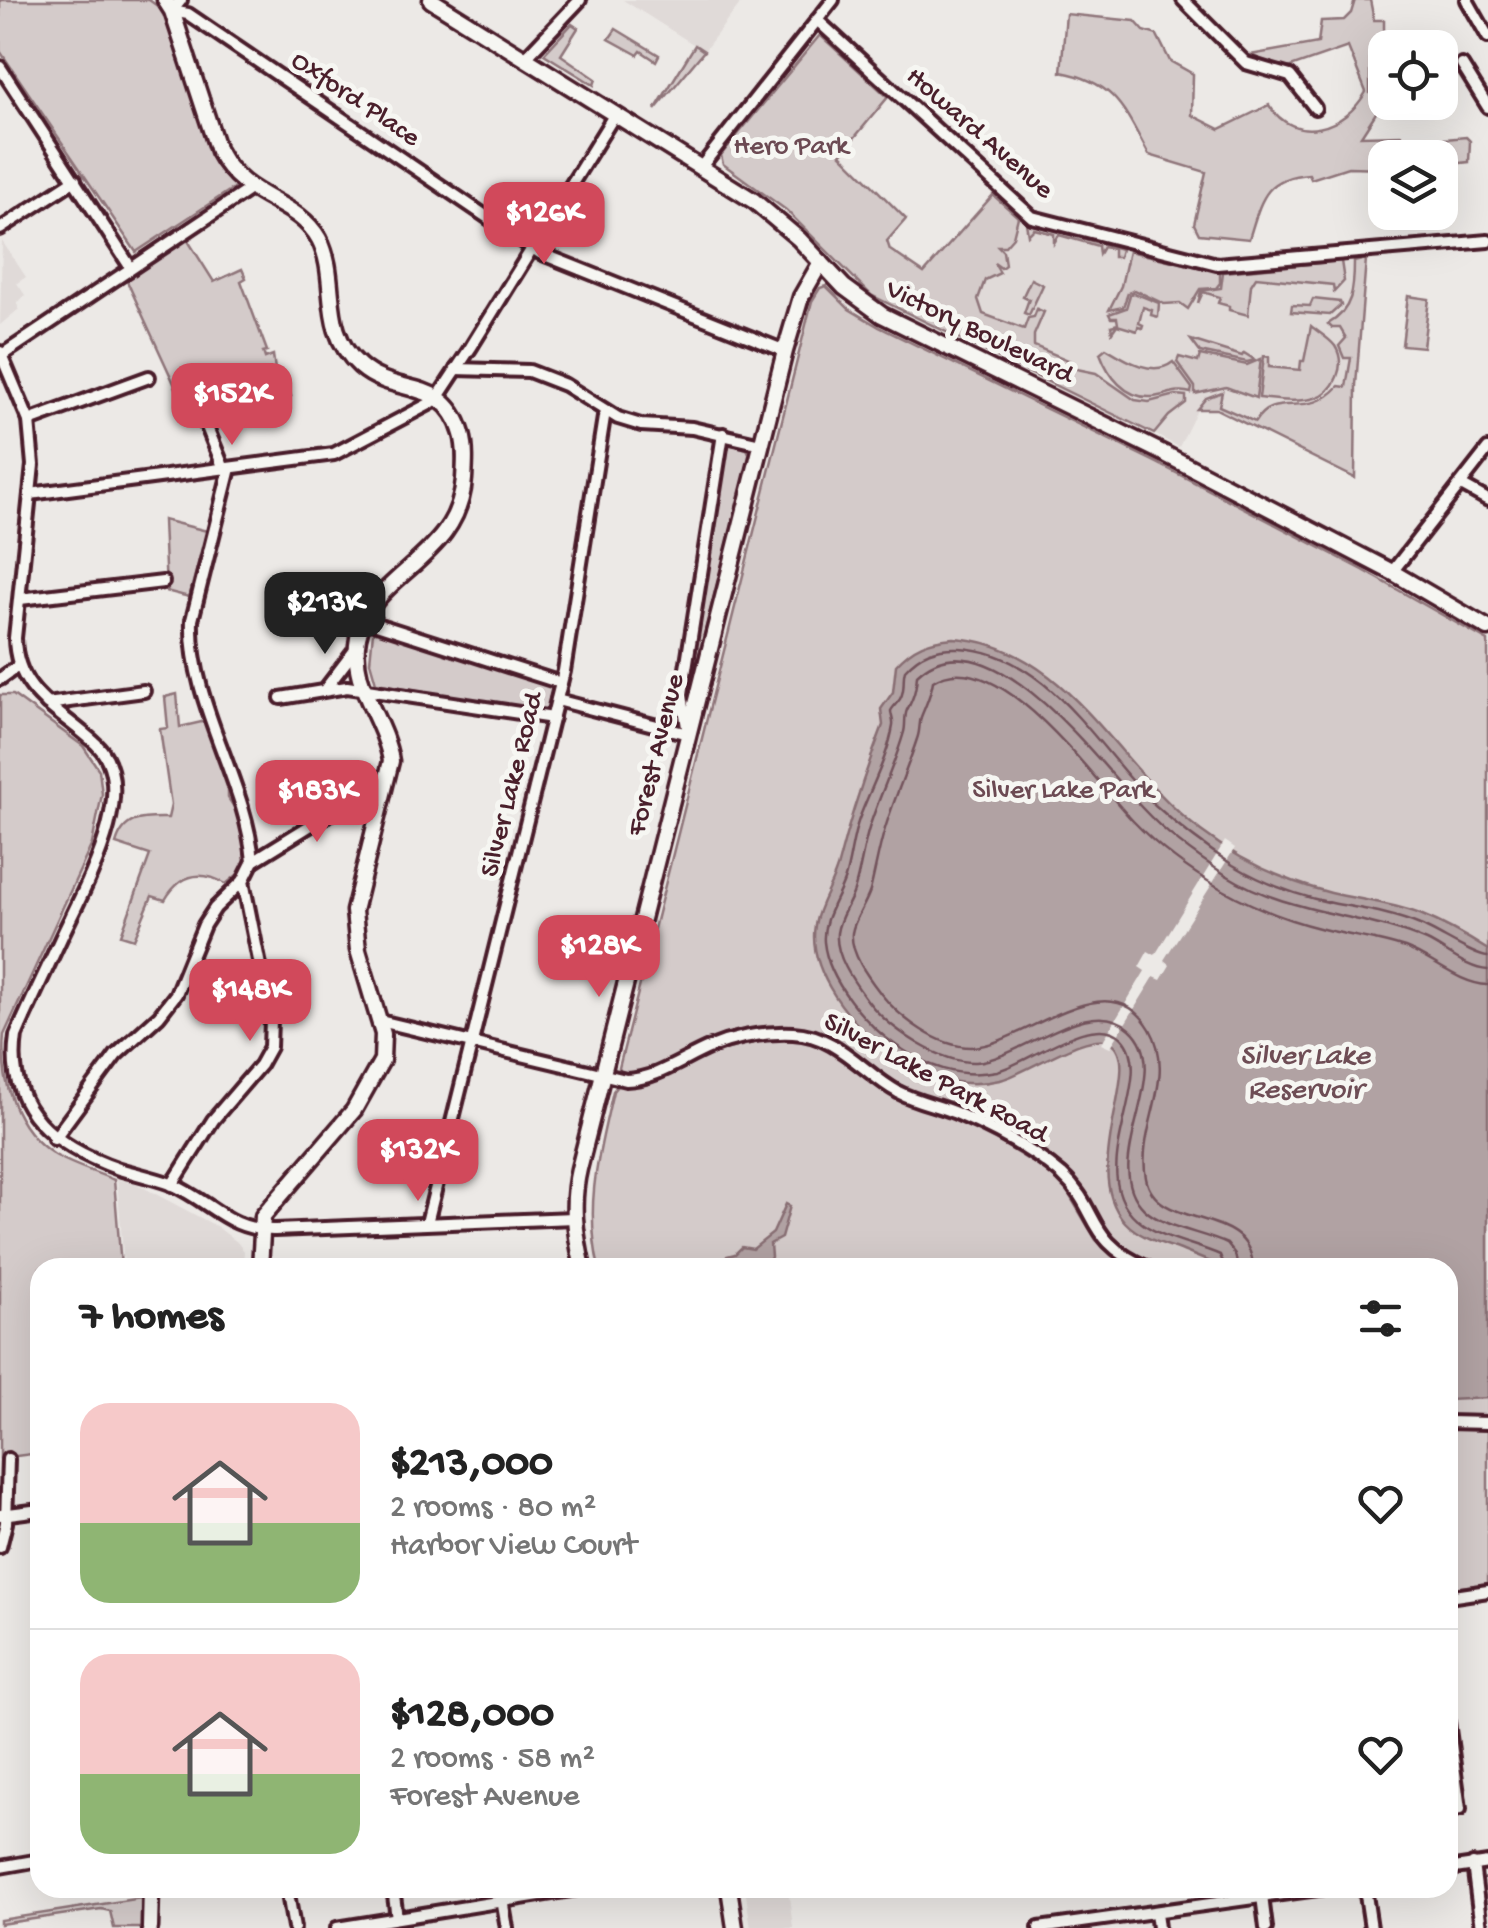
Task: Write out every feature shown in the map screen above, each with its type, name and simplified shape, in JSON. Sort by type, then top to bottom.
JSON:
[{"type":"main road","name":"Victory Boulevard","points":[[431,0],[766,210],[844,288],[882,315],[1150,446],[1392,572],[1488,628]]},
{"type":"main road","points":[[173,4],[218,151],[231,172],[299,217],[318,237],[325,256],[333,316],[355,361],[380,378],[438,397],[453,414],[463,438],[460,505],[443,537],[372,606],[356,649],[362,689],[390,755],[390,774],[354,911],[358,950],[384,1037],[382,1056],[368,1088],[344,1123],[263,1216],[261,1258]]},
{"type":"main road","name":"Forest Avenue","points":[[581,1258],[574,1191],[761,444],[801,297],[822,262]]},
{"type":"main road","points":[[150,1928],[151,1898]]},
{"type":"main road","points":[[730,1898],[735,1928]]},
{"type":"street","points":[[525,58],[580,0]]},
{"type":"street","points":[[701,166],[833,0]]},
{"type":"street","points":[[1184,0],[1246,63],[1290,76],[1316,108]]},
{"type":"street","points":[[1466,0],[1488,36]]},
{"type":"street","name":"Oxford Place","points":[[173,4],[532,248],[786,351]]},
{"type":"street","name":"Howard Avenue","points":[[817,20],[1032,217],[1217,264],[1488,241]]},
{"type":"street","points":[[1462,65],[1488,107]]},
{"type":"street","points":[[0,67],[132,268]]},
{"type":"street","points":[[30,494],[334,454],[438,397],[615,114]]},
{"type":"street","points":[[0,229],[75,180]]},
{"type":"street","points":[[250,188],[1,354],[33,437],[15,638],[18,666],[34,692],[100,746],[110,770],[113,793],[100,854],[16,1036],[14,1069],[18,1084],[27,1106],[54,1139],[115,1168],[172,1185],[245,1229],[574,1218]]},
{"type":"street","points":[[456,369],[529,372],[565,385],[605,411],[640,425],[692,428],[761,444]]},
{"type":"street","points":[[29,421],[149,376]]},
{"type":"street","name":"Silver Lake Road","points":[[428,1224],[562,683],[605,411]]},
{"type":"street","points":[[206,422],[227,469],[192,620],[192,638],[215,733],[248,824],[253,861]]},
{"type":"street","points":[[558,700],[688,734],[682,694],[723,434]]},
{"type":"street","points":[[1392,572],[1488,449]]},
{"type":"street","points":[[1461,485],[1488,500]]},
{"type":"street","points":[[20,600],[163,582]]},
{"type":"street","points":[[364,620],[562,683]]},
{"type":"street","points":[[325,689],[356,649]]},
{"type":"street","points":[[0,679],[18,666]]},
{"type":"street","points":[[280,698],[325,689],[362,689],[553,718]]},
{"type":"street","points":[[48,704],[144,691]]},
{"type":"street","points":[[54,1139],[116,1054],[176,994],[204,925],[215,908],[243,881],[253,861],[336,809],[350,804],[381,804]]},
{"type":"street","points":[[172,1185],[213,1120],[270,1047],[270,1020],[243,881]]},
{"type":"street","name":"Silver Lake Park Road","points":[[380,1021],[626,1080],[647,1077],[710,1048],[749,1036],[788,1033],[820,1038],[898,1092],[954,1112],[1038,1158],[1062,1176],[1115,1251],[1129,1258]]},
{"type":"street","points":[[1458,1422],[1488,1423]]},
{"type":"street","points":[[0,1547],[8,1459]]},
{"type":"street","points":[[3,1515],[30,1511]]},
{"type":"street","points":[[1458,1596],[1488,1591]]},
{"type":"street","points":[[0,1866],[30,1861]]},
{"type":"street","points":[[1458,1866],[1488,1863]]},
{"type":"street","points":[[1473,1864],[1481,1928]]},
{"type":"street","points":[[289,1898],[294,1928]]},
{"type":"street","points":[[394,1898],[398,1918]]},
{"type":"street","points":[[337,1928],[516,1898]]},
{"type":"street","points":[[1038,1928],[1249,1898]]},
{"type":"street","points":[[1262,1898],[1266,1928]]},
{"type":"street","points":[[1366,1898],[1371,1928]]},
{"type":"street","points":[[503,1900],[507,1928]]},
{"type":"street","points":[[1156,1912],[1158,1928]]},
{"type":"shaded area","points":[[623,0],[743,0],[704,51]]},
{"type":"shaded area","points":[[993,195],[1031,226],[1204,270],[1366,259],[1356,385],[1355,478],[1216,409],[1197,410],[1179,447],[1045,378],[893,308]]},
{"type":"shaded area","points":[[2,241],[26,277],[17,283],[25,295],[17,304],[19,309],[0,325]]},
{"type":"shaded area","points":[[117,1179],[135,1183],[216,1226],[244,1251],[244,1258],[123,1258]]},
{"type":"shaded area","points":[[746,1898],[789,1898],[793,1928],[751,1928]]},
{"type":"green space","points":[[0,0],[149,0],[163,10],[211,151],[235,187],[136,252],[0,51]]},
{"type":"green space","points":[[1355,0],[1370,0],[1374,20],[1384,20],[1384,30],[1368,30],[1368,120],[1371,120],[1361,136],[1401,135],[1401,140],[1368,140],[1368,168],[1348,167],[1311,179],[1309,174],[1282,180],[1261,203],[1249,239],[1199,234],[1194,224],[1206,172],[1149,155],[1125,112],[1107,91],[1061,72],[1066,14],[1135,21],[1144,31],[1157,35],[1170,61],[1193,74],[1192,115],[1220,129],[1269,105],[1292,125],[1319,128],[1346,115],[1366,92],[1348,47],[1285,69],[1250,55],[1318,43],[1321,21],[1344,20]]},
{"type":"green space","points":[[572,24],[578,28],[561,55],[596,79],[594,85],[544,54]]},
{"type":"green space","points":[[616,29],[659,55],[656,61],[609,39]]},
{"type":"green space","name":"Hero Park","points":[[820,35],[888,97],[841,154],[906,219],[887,241],[890,250],[924,273],[993,195],[1018,217],[1013,237],[1005,246],[998,246],[1005,265],[1001,268],[994,263],[1000,273],[985,280],[978,299],[983,314],[1024,329],[1037,309],[1044,312],[1034,335],[1034,346],[1073,362],[1072,368],[1096,373],[1135,400],[1149,402],[1186,396],[1186,403],[1154,434],[871,295],[786,210],[723,164],[721,155]]},
{"type":"green space","points":[[695,45],[704,51],[655,110]]},
{"type":"green space","points":[[1466,137],[1470,141],[1469,162],[1458,163],[1458,140],[1434,140]]},
{"type":"green space","points":[[1026,223],[1121,249],[1119,257],[1113,257],[1113,249],[1103,247],[1099,254],[1098,246],[1059,235],[1054,243],[1054,234],[1034,229],[1028,235]]},
{"type":"green space","points":[[187,239],[214,282],[242,269],[246,278],[241,281],[267,351],[263,352],[265,358],[273,355],[276,377],[282,376],[291,396],[244,417],[233,396],[189,416],[126,279]]},
{"type":"green space","points":[[1129,251],[1220,272],[1220,283],[1216,288],[1200,289],[1188,309],[1180,303],[1164,304],[1135,290],[1128,293],[1123,307],[1109,310],[1121,286]]},
{"type":"green space","points":[[1366,259],[1356,385],[1355,478],[1216,409],[1197,409],[1206,398],[1222,392],[1219,406],[1255,422],[1272,407],[1315,402],[1339,386],[1346,387],[1351,358],[1344,358],[1339,346],[1346,338],[1340,328],[1328,324],[1347,305],[1354,262]]},
{"type":"green space","points":[[1341,261],[1344,281],[1334,292],[1333,285],[1256,277],[1251,285],[1248,315],[1229,310],[1229,306],[1218,303],[1220,297],[1203,292],[1198,303],[1201,291],[1221,288],[1223,272]]},
{"type":"green space","points":[[1031,279],[1043,285],[1029,315],[1024,313],[1029,299],[1023,296]]},
{"type":"green space","name":"Silver Lake Park","points":[[826,286],[849,309],[879,327],[1157,463],[1363,570],[1488,641],[1488,1416],[1458,1417],[1458,1258],[1138,1258],[1115,1243],[1079,1186],[1048,1158],[1009,1135],[906,1088],[847,1047],[809,1030],[781,1027],[738,1033],[652,1070],[621,1073],[619,1068],[812,301],[820,288]]},
{"type":"green space","points":[[1134,293],[1159,303],[1158,317],[1143,307],[1139,323],[1142,328],[1137,331],[1117,325],[1112,332],[1117,318],[1109,314],[1126,308]]},
{"type":"green space","points":[[1408,296],[1429,299],[1423,347],[1402,345]]},
{"type":"green space","points":[[1313,299],[1341,305],[1330,315],[1291,312],[1292,305],[1310,306]]},
{"type":"green space","points":[[1311,326],[1333,343],[1338,353],[1339,369],[1333,384],[1322,395],[1308,400],[1259,398],[1264,356],[1269,357],[1269,367],[1300,370]]},
{"type":"green space","points":[[1191,340],[1242,356],[1244,353],[1255,360],[1247,362],[1200,352]]},
{"type":"green space","points":[[1106,348],[1148,368],[1173,362],[1192,388],[1191,393],[1142,397],[1126,390],[1100,353]]},
{"type":"green space","points":[[1200,355],[1247,365],[1261,359],[1256,398],[1226,387],[1195,394],[1195,387],[1177,362],[1179,357],[1198,362]]},
{"type":"green space","points":[[730,444],[747,449],[750,455],[689,694],[726,447]]},
{"type":"green space","points":[[163,520],[207,531],[189,597],[166,591]]},
{"type":"green space","points":[[377,629],[547,684],[553,691],[551,708],[541,711],[376,683],[370,662],[373,632]]},
{"type":"green space","points":[[177,694],[180,727],[206,721],[228,781],[228,798],[243,821],[247,851],[243,870],[226,884],[208,877],[191,877],[177,884],[165,900],[152,896],[134,939],[121,935],[150,855],[116,844],[129,823],[168,818],[171,805],[160,729],[168,728],[165,697]]},
{"type":"green space","points":[[0,695],[13,695],[83,746],[99,770],[102,794],[92,844],[4,1035],[8,1085],[20,1117],[41,1144],[55,1155],[114,1180],[120,1258],[30,1258],[30,1454],[0,1458]]},
{"type":"green space","points":[[775,1038],[800,1039],[820,1046],[892,1095],[978,1129],[1048,1172],[1064,1186],[1096,1240],[1117,1258],[597,1258],[593,1201],[613,1091],[617,1086],[652,1083],[715,1052]]},
{"type":"green space","points":[[1488,1427],[1488,1583],[1458,1588],[1458,1428]]},
{"type":"green space","points":[[141,1898],[141,1928],[114,1928],[110,1911],[101,1909],[0,1924],[0,1920]]},
{"type":"water","name":"Silver Lake Reservoir","points":[[954,638],[994,646],[1029,662],[1089,714],[1171,805],[1231,851],[1279,876],[1313,888],[1420,914],[1488,950],[1488,1398],[1458,1400],[1458,1258],[1199,1258],[1150,1239],[1125,1222],[1112,1200],[1107,1175],[1121,1072],[1120,1054],[1111,1042],[1101,1040],[1073,1047],[1000,1080],[955,1082],[927,1074],[887,1051],[860,1027],[835,996],[818,961],[815,925],[883,725],[881,709],[893,692],[896,665],[922,645]]},
{"type":"water","points":[[786,1204],[790,1206],[781,1238],[770,1244],[770,1258],[726,1258],[742,1247],[753,1249],[773,1233]]},
{"type":"pier","points":[[1225,841],[1235,848],[1164,960],[1170,965],[1161,980],[1154,977],[1110,1048],[1101,1044],[1145,971],[1139,967],[1148,951],[1155,955]]}]
